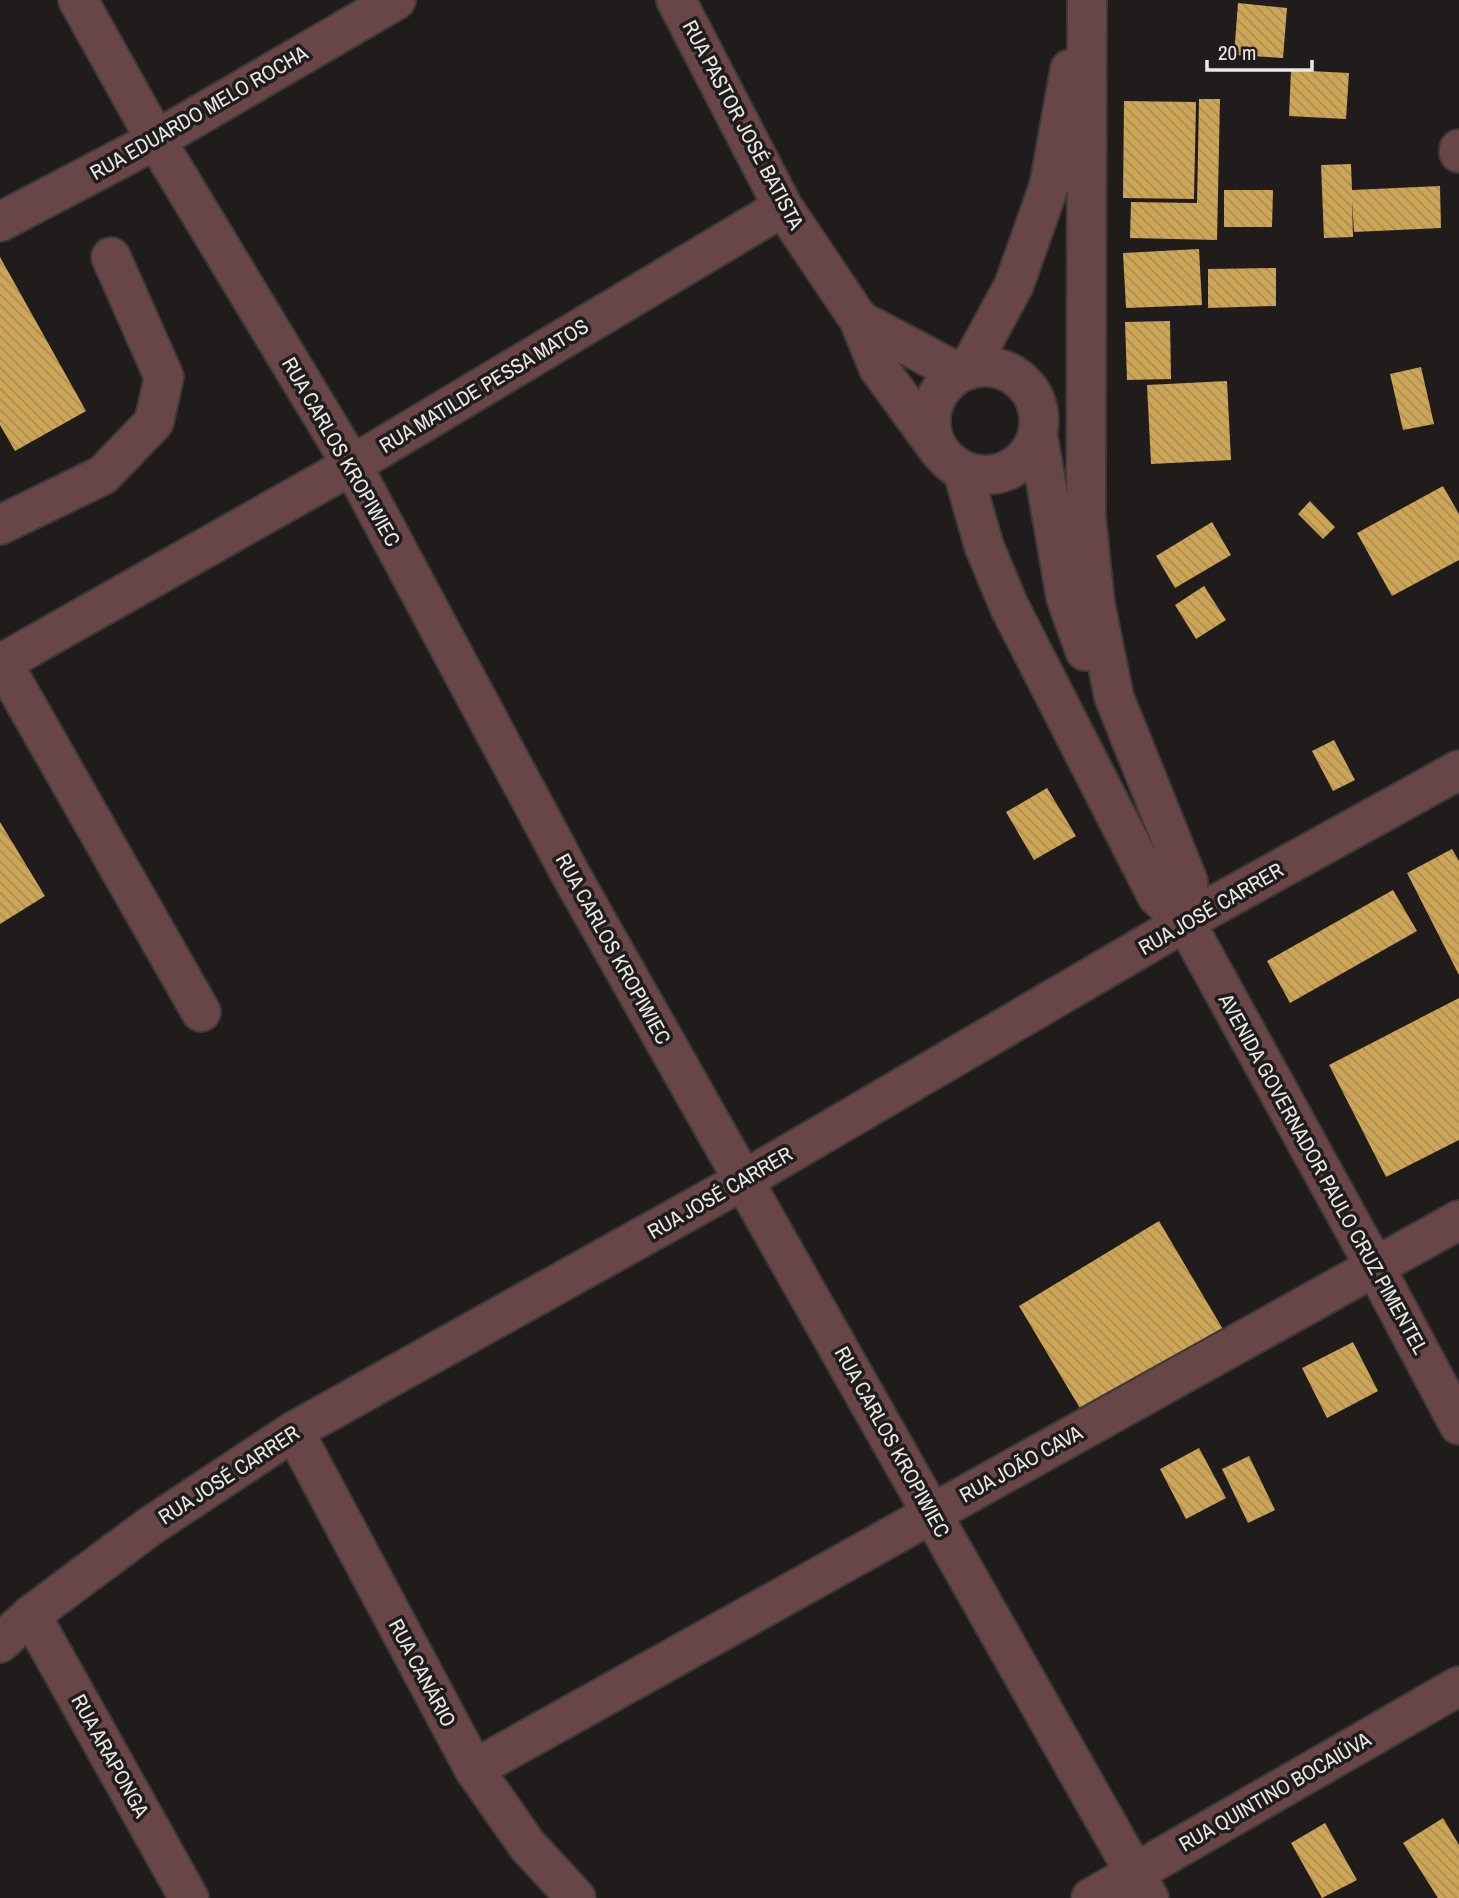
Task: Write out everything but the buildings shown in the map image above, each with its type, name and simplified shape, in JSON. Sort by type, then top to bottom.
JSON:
[{"type":"street","name":"RUA CARLOS KROPIWIEC","points":[[78,0],[156,140],[352,465],[572,877],[1142,1885]]},
{"type":"street","name":"RUA EDUARDO MELO ROCHA","points":[[0,222],[156,140],[396,0]]},
{"type":"street","name":"RUA PASTOR JOSÉ BATISTA","points":[[676,0],[783,207],[859,320],[878,367],[951,462]]},
{"type":"street","points":[[1084,403],[1038,421],[1022,463],[994,476],[951,462],[932,431],[932,409],[942,388],[963,372],[1014,285],[1049,186],[1085,0]]},
{"type":"street","points":[[1085,0],[1084,403],[1087,528],[1095,603],[1114,697]]},
{"type":"street","name":"RUA MATILDE PESSA MATOS","points":[[1,663],[352,465],[783,207]]},
{"type":"street","points":[[0,526],[103,475],[154,422],[164,377],[111,257]]},
{"type":"street","name":"RUA PASTOR JOSÉ BATISTA","points":[[859,320],[963,372]]},
{"type":"street","points":[[963,372],[989,367],[1010,373],[1027,386],[1038,421],[1066,598],[1086,652],[1114,697],[1188,881],[1186,923]]},
{"type":"street","name":"AVENIDA GOVERNADOR PAULO CRUZ PIMENTEL","points":[[951,462],[1009,606],[1157,896],[1186,923],[1459,1425]]},
{"type":"street","points":[[1,663],[201,1012]]},
{"type":"street","name":"RUA JOSÉ CARRER","points":[[0,1643],[31,1615],[149,1527],[294,1431],[744,1180],[1216,904],[1459,770]]},
{"type":"street","name":"RUA JOÃO CAVA","points":[[474,1769],[1459,1220]]},
{"type":"street","name":"RUA CANÁRIO","points":[[294,1431],[474,1769],[527,1845],[576,1898]]},
{"type":"street","name":"RUA ARAPONGA","points":[[31,1615],[190,1898]]},
{"type":"street","name":"RUA QUINTINO BOCAIÚVA","points":[[1091,1898],[1142,1885],[1459,1686]]}]
